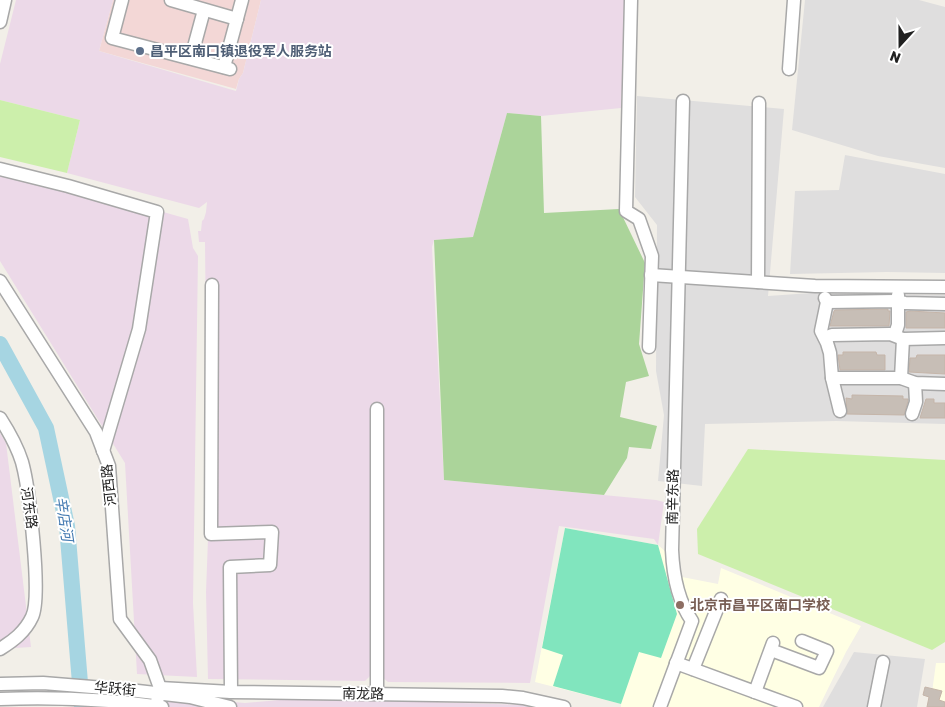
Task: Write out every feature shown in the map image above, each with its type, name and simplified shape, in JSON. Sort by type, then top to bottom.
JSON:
[{"type":"street","points":[[0,22],[5,0]]},
{"type":"street","points":[[122,0],[112,38],[227,68],[242,0]]},
{"type":"street","points":[[171,0],[237,19]]},
{"type":"street","points":[[631,0],[626,211],[639,219],[652,256],[649,347]]},
{"type":"street","points":[[789,69],[794,0]]},
{"type":"street","points":[[191,58],[204,10]]},
{"type":"street","name":"南辛东路","points":[[683,101],[672,550],[673,573],[687,614],[692,621]]},
{"type":"street","points":[[758,282],[759,103]]},
{"type":"street","points":[[0,169],[68,186],[157,212],[139,329],[104,451]]},
{"type":"street","points":[[651,276],[815,286],[945,287]]},
{"type":"street","name":"河西路","points":[[0,281],[96,432],[110,466],[120,619],[150,660],[159,700]]},
{"type":"street","points":[[212,286],[211,534],[272,532],[270,566],[230,566],[232,692]]},
{"type":"street","points":[[897,287],[901,378]]},
{"type":"street","points":[[840,411],[832,378],[830,353],[821,331],[821,326],[824,322],[826,300],[945,304]]},
{"type":"street","points":[[825,338],[832,335],[945,338]]},
{"type":"street","points":[[832,378],[901,378],[915,383],[945,384]]},
{"type":"street","points":[[912,414],[916,402],[915,383]]},
{"type":"street","points":[[376,409],[377,694]]},
{"type":"street","name":"河东路","points":[[0,418],[15,442],[22,463],[33,534],[36,605],[32,618],[17,638],[0,649]]},
{"type":"street","points":[[693,669],[721,599]]},
{"type":"street","points":[[660,707],[692,621],[699,615],[713,619]]},
{"type":"street","points":[[755,692],[772,646],[819,668],[827,651],[802,641]]},
{"type":"street","points":[[874,707],[883,662]]},
{"type":"street","points":[[676,663],[796,707]]},
{"type":"street","name":"华跃街","points":[[0,684],[43,683],[159,700],[190,697],[230,707]]},
{"type":"street","name":"南龙路","points":[[159,700],[232,692],[502,696],[523,698],[564,707]]},
{"type":"street","name":"华跃街","points":[[0,699],[131,697]]},
{"type":"shaded area","points":[[16,0],[113,0],[99,51],[236,91],[239,79],[243,73],[261,0],[627,0],[621,108],[541,116],[507,113],[473,237],[434,240],[432,247],[444,480],[664,502],[658,545],[654,539],[559,526],[530,683],[388,682],[382,677],[370,676],[365,681],[208,679],[205,242],[199,242],[198,231],[201,231],[207,202],[199,208],[67,173],[80,120],[0,100],[0,64]]},
{"type":"shaded area","points":[[113,0],[261,0],[243,73],[236,89],[99,51]]},
{"type":"shaded area","points":[[805,0],[919,0],[945,7],[945,168],[878,156],[792,130]]},
{"type":"shaded area","points":[[637,96],[784,109],[768,296],[811,293],[945,295],[945,424],[836,421],[705,424],[702,486],[658,481],[664,415],[656,371],[657,225],[635,197]]},
{"type":"shaded area","points":[[845,155],[945,174],[945,273],[790,274],[795,191],[839,190]]},
{"type":"shaded area","points":[[0,166],[188,219],[193,248],[198,256],[193,603],[197,677],[137,674],[125,463],[0,261]]},
{"type":"shaded area","points":[[0,433],[6,443],[31,647],[0,649]]},
{"type":"shaded area","name":"北京市昌平区南口学校","points":[[565,528],[658,545],[666,552],[682,577],[718,584],[721,568],[861,626],[819,707],[621,707],[621,704],[535,682]]},
{"type":"shaded area","points":[[854,652],[925,659],[917,707],[823,707]]},
{"type":"shaded area","points":[[936,663],[945,663],[945,707],[930,707]]},
{"type":"shaded area","points":[[164,696],[245,703],[302,698],[522,705],[532,707],[162,707]]},
{"type":"green space","points":[[0,100],[80,120],[67,173],[0,157]]},
{"type":"green space","points":[[507,113],[541,116],[544,213],[619,209],[645,263],[639,344],[649,376],[626,382],[620,417],[657,426],[651,449],[629,447],[627,458],[604,495],[444,480],[434,240],[473,237]]},
{"type":"green space","points":[[748,449],[945,460],[945,642],[932,650],[698,554],[697,529]]},
{"type":"green space","points":[[565,528],[658,545],[677,614],[661,658],[639,652],[621,704],[553,686],[563,655],[542,648]]},
{"type":"building","points":[[888,309],[890,311],[889,326],[830,326],[835,310]]},
{"type":"building","points":[[906,312],[945,313],[945,328],[906,328]]},
{"type":"building","points":[[843,352],[876,352],[877,355],[885,355],[885,370],[840,370],[838,355],[843,355]]},
{"type":"building","points":[[917,355],[945,355],[945,374],[909,372],[910,358],[916,358]]},
{"type":"building","points":[[852,395],[903,396],[903,399],[908,399],[908,401],[904,415],[847,414],[846,398],[852,399]]},
{"type":"building","points":[[926,399],[934,399],[934,403],[945,403],[945,418],[920,418]]},
{"type":"building","points":[[925,687],[942,691],[939,700],[945,702],[945,707],[927,707],[929,697],[923,695]]},
{"type":"waterway","name":"辛店河","points":[[0,344],[46,428],[67,526],[82,707]]},
{"type":"place","name":"昌平区南口镇退役军人服务站","points":[[140,51]]},
{"type":"place","name":"北京市昌平区南口学校","points":[[680,605]]}]
